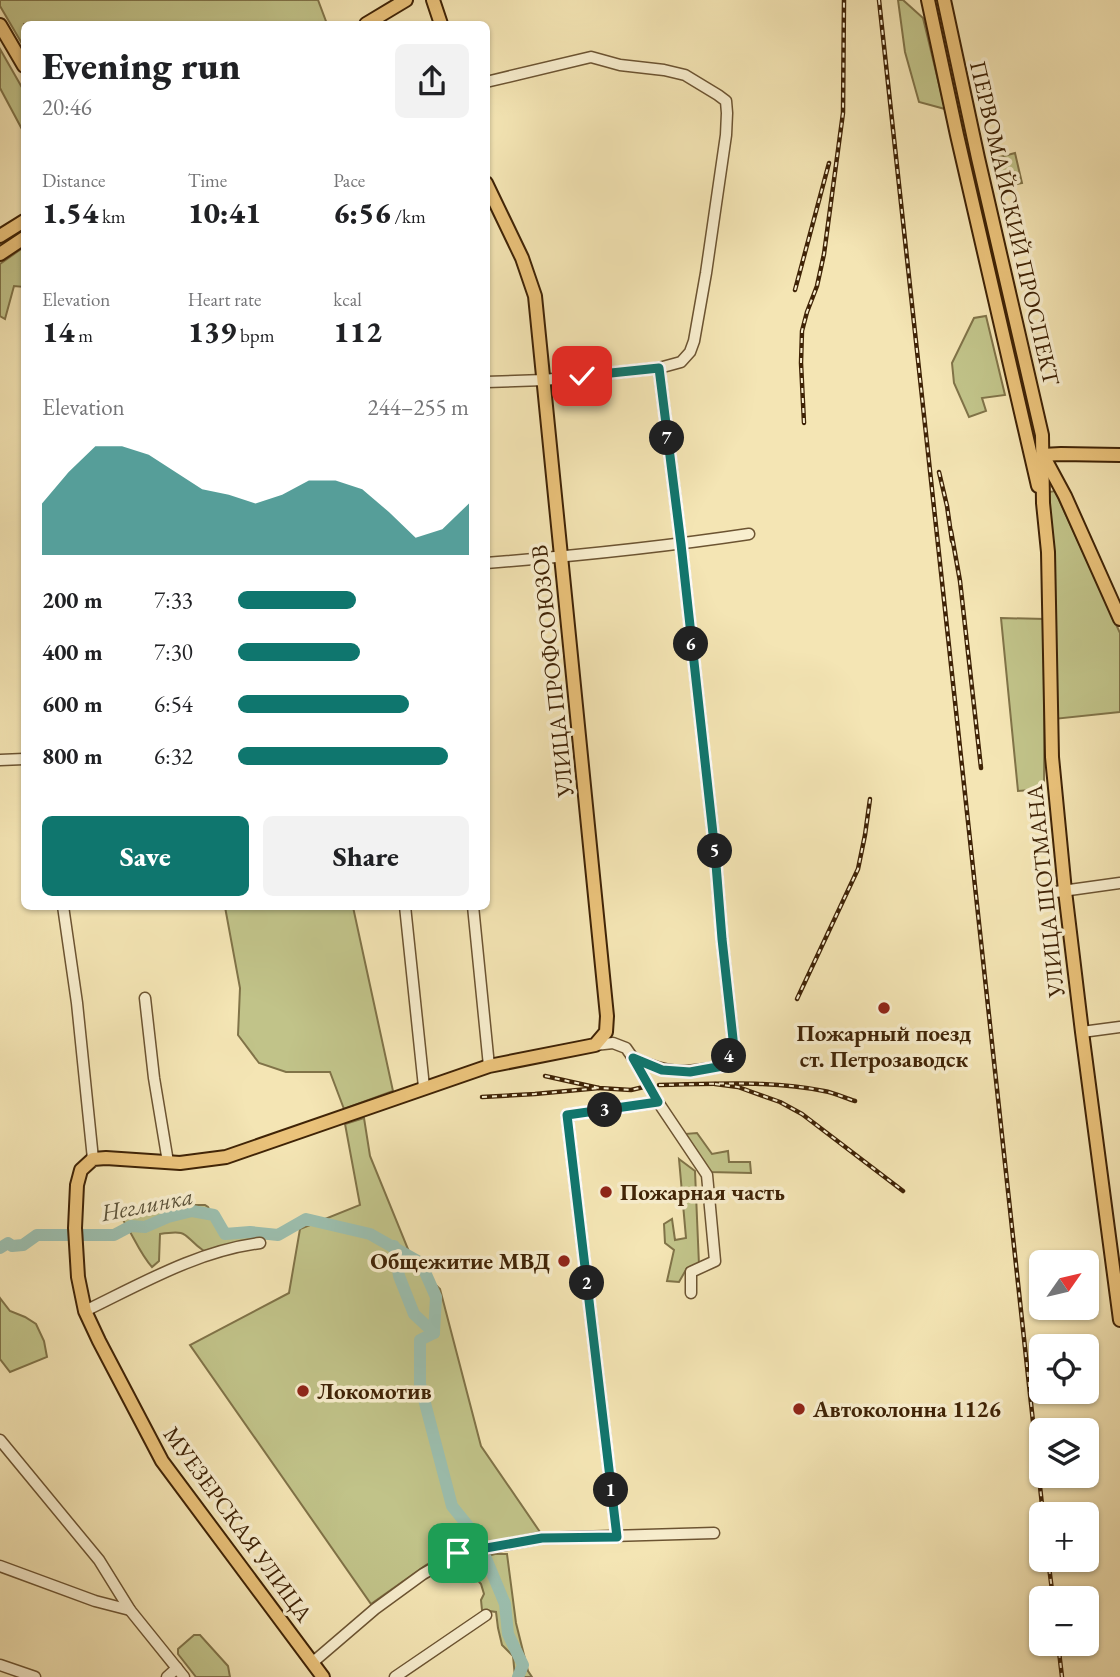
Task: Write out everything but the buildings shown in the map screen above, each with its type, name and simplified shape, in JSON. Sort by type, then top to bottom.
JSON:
[{"type":"main road","points":[[371,21],[406,0]]},
{"type":"main road","points":[[433,0],[440,21]]},
{"type":"main road","name":"ПЕРВОМАЙСКИЙ ПРОСПЕКТ","points":[[928,0],[1024,432],[1043,497]]},
{"type":"main road","name":"ПЕРВОМАЙСКИЙ ПРОСПЕКТ","points":[[944,0],[1042,435],[1042,455]]},
{"type":"main road","points":[[0,25],[21,61]]},
{"type":"main road","points":[[952,112],[967,108]]},
{"type":"main road","name":"УЛИЦА ПРОФСОЮЗОВ","points":[[490,191],[522,258],[535,296],[607,1016],[606,1032],[595,1045]]},
{"type":"main road","points":[[0,236],[21,221]]},
{"type":"main road","points":[[0,254],[21,240]]},
{"type":"main road","points":[[999,315],[1014,312]]},
{"type":"main road","name":"ПЕРВОМАЙСКИЙ ПРОСПЕКТ","points":[[1024,432],[1042,455],[1062,491],[1120,620]]},
{"type":"main road","points":[[1042,435],[1054,451],[1062,454]]},
{"type":"main road","points":[[1062,454],[1055,463],[1062,491]]},
{"type":"main road","points":[[1042,455],[1120,455]]},
{"type":"main road","name":"УЛИЦА ШОТМАНА","points":[[1042,455],[1048,552],[1052,757],[1082,1032],[1113,1226],[1120,1320]]},
{"type":"main road","points":[[1043,497],[1050,485],[1062,491]]},
{"type":"main road","points":[[93,1159],[180,1163],[226,1157],[489,1066],[595,1045]]},
{"type":"main road","name":"МУЕЗЕРСКАЯ УЛИЦА","points":[[93,1159],[81,1170],[77,1185],[75,1244],[85,1311],[162,1461],[323,1677]]},
{"type":"street","points":[[490,81],[591,57],[620,65],[648,67],[685,75],[726,102],[727,113],[706,273],[690,352],[681,362],[659,368],[544,380],[490,382]]},
{"type":"street","points":[[633,1058],[662,1070],[690,1072],[723,1066],[734,1048],[715,852],[659,368]]},
{"type":"street","points":[[490,563],[562,558],[750,534]]},
{"type":"street","points":[[0,760],[21,759]]},
{"type":"street","points":[[1048,893],[1120,883]]},
{"type":"street","points":[[64,910],[93,1159]]},
{"type":"street","points":[[405,910],[424,1087]]},
{"type":"street","points":[[473,910],[489,1066]]},
{"type":"street","points":[[145,998],[154,1078],[168,1162]]},
{"type":"street","points":[[1082,1032],[1120,1027]]},
{"type":"street","points":[[595,1045],[613,1043],[626,1048],[707,1175],[715,1261],[691,1272],[691,1293]]},
{"type":"street","points":[[617,1537],[567,1115],[658,1102]]},
{"type":"street","points":[[85,1311],[193,1260],[260,1243]]},
{"type":"street","points":[[0,1440],[99,1560],[130,1610],[181,1673],[167,1677]]},
{"type":"street","points":[[312,1663],[375,1609],[423,1574],[458,1553],[542,1538],[714,1533]]},
{"type":"street","points":[[0,1566],[95,1601],[130,1610]]},
{"type":"street","points":[[395,1677],[486,1615]]},
{"type":"street","points":[[0,1665],[35,1677]]},
{"type":"green space","points":[[0,0],[318,0],[326,21],[21,21],[21,42],[0,6]]},
{"type":"green space","points":[[898,0],[903,0],[923,18],[945,109],[919,102],[905,52]]},
{"type":"green space","points":[[0,49],[21,86],[21,127],[0,88]]},
{"type":"green space","points":[[962,120],[1004,307],[1001,306],[960,123]]},
{"type":"green space","points":[[1015,153],[1022,183],[1003,187],[996,158]]},
{"type":"green space","points":[[21,249],[21,287],[14,286],[5,319],[0,316],[0,264]]},
{"type":"green space","points":[[986,316],[1005,395],[982,398],[986,411],[969,417],[954,383],[952,363],[974,318]]},
{"type":"green space","points":[[1055,491],[1120,633],[1120,712],[1054,719],[1049,492]]},
{"type":"green space","points":[[1001,618],[1045,619],[1044,789],[1018,791]]},
{"type":"green space","points":[[226,910],[354,910],[393,1091],[344,1109],[330,1072],[286,1072],[259,1063],[238,1035],[240,988]]},
{"type":"green space","points":[[364,1118],[370,1156],[414,1264],[440,1289],[481,1446],[540,1532],[454,1550],[426,1565],[371,1604],[190,1345],[289,1293],[300,1229],[360,1205],[345,1124]]},
{"type":"green space","points":[[697,1133],[712,1154],[728,1151],[729,1162],[750,1162],[751,1173],[709,1172],[684,1134]]},
{"type":"green space","points":[[679,1159],[695,1171],[699,1265],[687,1268],[679,1282],[667,1281],[674,1250],[665,1243],[664,1224],[672,1219],[675,1240],[686,1238]]},
{"type":"green space","points":[[182,1205],[208,1207],[223,1238],[255,1234],[258,1239],[255,1242],[204,1251],[182,1233],[160,1234],[159,1261],[152,1267],[123,1220],[142,1209]]},
{"type":"green space","points":[[0,1298],[10,1311],[36,1324],[44,1341],[47,1357],[10,1372],[0,1359]]},
{"type":"green space","points":[[495,1554],[507,1554],[516,1623],[528,1671],[532,1677],[515,1677],[513,1656],[502,1645],[496,1612],[482,1610],[481,1600],[484,1594],[481,1584],[472,1574],[462,1578],[460,1564]]},
{"type":"green space","points":[[194,1635],[200,1635],[228,1666],[230,1677],[196,1677],[178,1654],[178,1649]]},
{"type":"waterway","name":"Неглинка","points":[[0,1248],[8,1243],[12,1246],[23,1245],[37,1235],[114,1235],[131,1226],[145,1227],[192,1211],[214,1215],[225,1234],[250,1232],[278,1235],[306,1219],[370,1234],[421,1263],[436,1297],[434,1333],[420,1340],[420,1384],[452,1506],[477,1537],[505,1604],[508,1634],[523,1665],[518,1677]]},
{"type":"waterway","points":[[394,1246],[399,1276],[414,1314],[434,1333]]},
{"type":"railway","points":[[804,423],[802,331],[824,254],[843,113],[844,0]]},
{"type":"railway","points":[[879,0],[1042,1502]]},
{"type":"railway","points":[[795,290],[829,163]]},
{"type":"railway","points":[[939,472],[952,541]]},
{"type":"railway","points":[[951,531],[960,581],[981,768]]},
{"type":"railway","points":[[797,999],[858,869],[870,799]]},
{"type":"railway","points":[[545,1076],[599,1088],[631,1090],[648,1086]]},
{"type":"railway","points":[[715,1084],[738,1087],[780,1102],[802,1114],[903,1191]]},
{"type":"railway","points":[[659,1085],[783,1085],[828,1092],[855,1101]]},
{"type":"railway","points":[[482,1097],[599,1088]]},
{"type":"railway","points":[[1050,1572],[1051,1586]]},
{"type":"railway","points":[[1060,1656],[1062,1677]]},
{"type":"place","name":"Пожарный поезд ст. Петрозаводск","points":[[884,1008]]},
{"type":"place","name":"Пожарная часть","points":[[606,1192]]},
{"type":"place","name":"Общежитие МВД","points":[[564,1261]]},
{"type":"place","name":"Локомотив","points":[[303,1391]]},
{"type":"place","name":"Автоколонна 1126","points":[[799,1409]]},
{"type":"route","points":[[458,1553],[542,1538],[617,1537],[567,1115],[658,1102],[633,1058],[662,1070],[690,1072],[723,1066],[734,1048],[715,852],[659,368],[582,376]]}]
